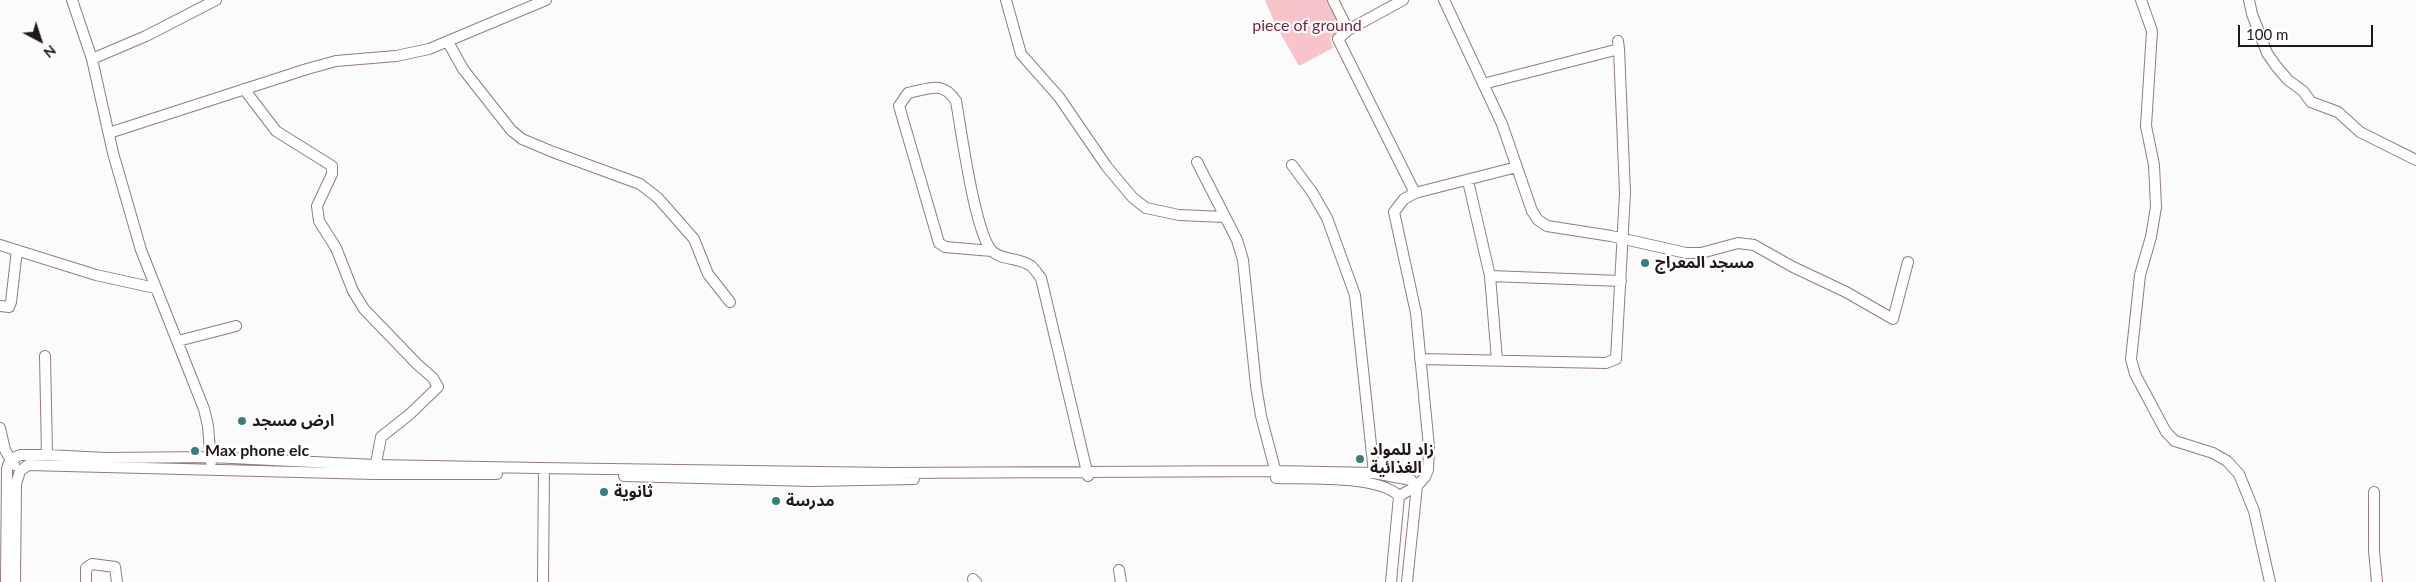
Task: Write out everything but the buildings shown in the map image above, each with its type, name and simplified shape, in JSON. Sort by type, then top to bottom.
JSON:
[{"type":"street","points":[[72,0],[92,59],[121,185],[155,288],[204,409],[211,468]]},
{"type":"street","points":[[92,59],[146,36],[216,0]]},
{"type":"street","points":[[109,132],[336,62],[396,56],[448,42],[546,0]]},
{"type":"street","points":[[1006,0],[1021,54],[1060,97],[1107,167],[1133,198],[1146,208],[1179,215],[1224,217]]},
{"type":"street","points":[[1333,0],[1348,30]]},
{"type":"street","points":[[1403,0],[1348,30],[1338,38],[1415,193]]},
{"type":"street","points":[[1444,0],[1502,124],[1532,211],[1538,220],[1547,226],[1622,238],[1686,253],[1701,253],[1738,243],[1754,245],[1793,267],[1846,292],[1893,319],[1908,262]]},
{"type":"street","points":[[2141,0],[2152,31],[2146,126],[2154,165],[2156,207],[2140,275],[2131,359],[2135,374],[2166,432],[2175,441],[2213,454],[2227,461],[2239,474],[2254,511],[2270,582]]},
{"type":"street","points":[[2249,0],[2252,14],[2267,53],[2288,80],[2304,91],[2311,102],[2338,112],[2360,132],[2416,160]]},
{"type":"street","points":[[448,42],[463,69],[511,130],[522,138],[553,152],[640,184],[658,198],[694,239],[708,274],[730,302]]},
{"type":"street","points":[[1420,359],[1606,363],[1613,361],[1618,355],[1625,193],[1619,45],[1484,84]]},
{"type":"street","points":[[992,251],[980,224],[956,101],[949,91],[941,87],[908,93],[898,106],[939,243],[945,247],[992,251],[1032,266],[1041,278],[1087,474]]},
{"type":"street","points":[[244,89],[276,131],[332,166],[332,174],[317,206],[319,221],[336,248],[354,291],[364,309],[433,378],[438,387],[410,414],[381,437],[375,469]]},
{"type":"street","points":[[1197,162],[1237,240],[1243,260],[1257,396],[1276,475]]},
{"type":"street","points":[[1292,165],[1312,192],[1327,218],[1355,295],[1374,473]]},
{"type":"street","points":[[1399,496],[1417,486],[1428,470],[1429,447],[1416,313],[1394,212],[1404,199],[1415,193],[1517,167]]},
{"type":"street","points":[[1468,181],[1490,276],[1497,360]]},
{"type":"street","points":[[0,245],[96,275],[155,288]]},
{"type":"street","points":[[0,306],[9,307],[11,302],[17,250]]},
{"type":"street","points":[[1490,276],[1621,281]]},
{"type":"street","points":[[178,341],[236,326]]},
{"type":"street","points":[[45,356],[48,455]]},
{"type":"street","points":[[0,428],[7,469],[6,582]]},
{"type":"street","points":[[5,460],[20,455],[106,458],[211,457],[375,469]]},
{"type":"street","points":[[5,460],[20,471]]},
{"type":"street","points":[[16,582],[16,484],[20,471],[28,464],[211,468],[541,471],[1276,475],[1374,473],[1411,480],[1417,486]]},
{"type":"street","points":[[537,582],[541,471]]},
{"type":"street","points":[[541,471],[543,582]]},
{"type":"street","points":[[1276,475],[1372,482],[1386,486],[1399,496]]},
{"type":"street","points":[[1407,582],[1417,486]]},
{"type":"street","points":[[2374,492],[2374,551],[2377,582]]},
{"type":"street","points":[[1391,582],[1399,496]]},
{"type":"street","points":[[86,582],[86,568],[92,564],[115,567],[117,582]]},
{"type":"street","points":[[1119,570],[1121,582]]},
{"type":"green space","name":"piece of ground","points":[[1265,0],[1340,0],[1342,4],[1332,10],[1342,6],[1351,25],[1330,38],[1333,48],[1299,66],[1275,24]]},
{"type":"place","name":"مسجد المعراج","points":[[1645,263]]},
{"type":"place","name":"ارض مسجد","points":[[242,421]]},
{"type":"place","name":"Max phone elc","points":[[195,451]]},
{"type":"place","name":"زاد للمواد الغذائية","points":[[1360,459]]},
{"type":"place","name":"ثانوية","points":[[604,492]]},
{"type":"place","name":"مدرسة","points":[[776,501]]}]
